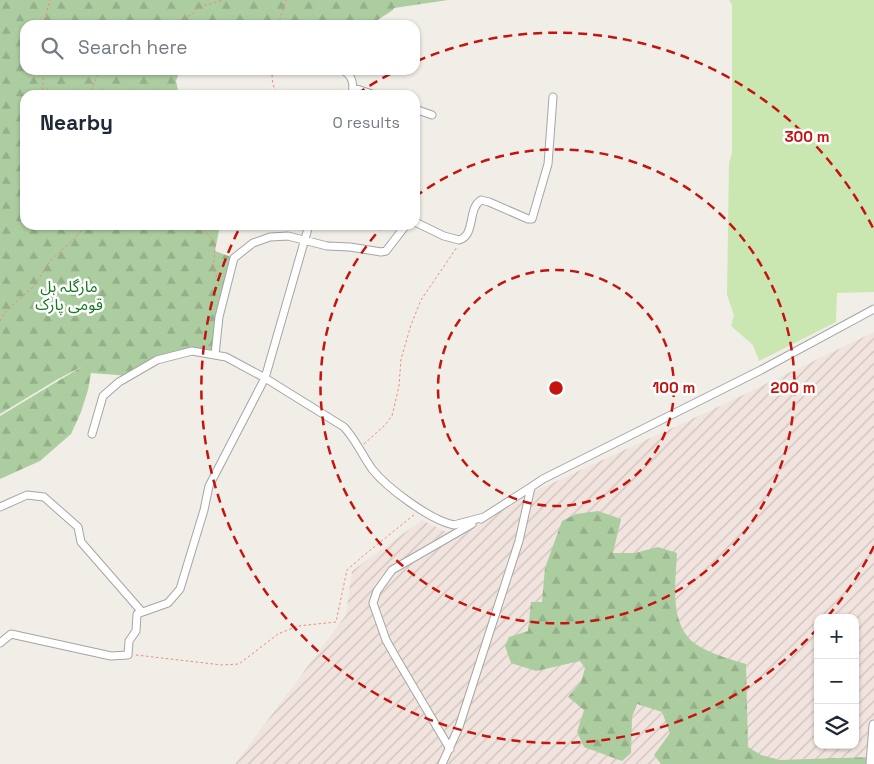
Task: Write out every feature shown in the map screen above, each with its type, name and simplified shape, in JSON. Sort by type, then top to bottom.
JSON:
[{"type":"street","points":[[349,75],[353,90]]},
{"type":"street","points":[[420,224],[444,236],[455,240],[462,240],[469,229],[475,206],[480,200],[532,219],[549,158],[553,97]]},
{"type":"street","points":[[420,111],[432,116]]},
{"type":"street","points":[[0,643],[11,634],[111,656],[128,655],[129,641],[136,631],[137,614],[168,604],[180,589],[204,510],[209,486],[265,378],[307,230]]},
{"type":"street","points":[[215,355],[220,317],[234,258],[253,243],[270,237],[288,236],[327,246],[350,247],[381,252],[386,250],[402,230]]},
{"type":"street","points":[[450,749],[386,640],[374,603],[377,591],[392,570],[484,517],[543,479],[762,370],[874,309]]},
{"type":"street","points":[[92,434],[103,396],[119,382],[157,360],[192,351],[226,357],[265,378],[344,427],[381,479],[421,509],[454,526],[484,517]]},
{"type":"street","points":[[442,764],[458,727],[519,541],[532,487]]},
{"type":"street","points":[[0,507],[27,495],[44,497],[78,527],[80,542],[142,612]]},
{"type":"street","points":[[871,764],[874,725]]},
{"type":"path","points":[[44,20],[50,0]]},
{"type":"path","points":[[181,20],[192,15],[199,7],[223,0]]},
{"type":"path","points":[[280,20],[286,0]]},
{"type":"path","points":[[42,90],[44,75]]},
{"type":"path","points":[[91,90],[98,75]]},
{"type":"path","points":[[273,75],[276,90]]},
{"type":"path","points":[[0,321],[6,311],[35,285],[50,261],[82,230]]},
{"type":"path","points":[[204,230],[214,242],[215,254],[213,265],[224,297]]},
{"type":"path","points":[[360,448],[380,431],[392,416],[399,386],[401,359],[413,319],[427,290],[462,240]]},
{"type":"path","points":[[0,311],[6,311]]},
{"type":"path","points":[[128,655],[222,665],[239,664],[278,634],[298,626],[336,622],[347,570],[421,509]]},
{"type":"shaded area","points":[[874,332],[874,764],[235,764],[346,615],[352,571],[422,520],[446,532],[720,406]]},
{"type":"green space","name":"مارگلہ ہل قومی پارک","points":[[0,0],[448,0],[394,8],[378,20],[20,20],[20,75],[178,75],[176,81],[178,90],[20,90],[20,230],[219,230],[215,251],[234,258],[225,293],[215,355],[192,351],[157,360],[129,376],[91,373],[81,412],[71,434],[40,461],[0,479],[0,416],[83,366],[0,414]]},
{"type":"green space","points":[[729,0],[874,0],[874,292],[837,293],[836,322],[759,361],[753,345],[731,326],[734,315],[727,295],[729,163],[732,153],[732,5]]},
{"type":"green space","points":[[598,511],[621,519],[613,553],[635,553],[658,547],[677,553],[676,607],[678,617],[687,636],[698,646],[706,650],[746,664],[748,747],[761,755],[779,760],[872,757],[871,764],[661,764],[654,755],[670,733],[662,712],[637,704],[632,717],[631,753],[622,761],[584,747],[577,732],[584,710],[568,697],[581,682],[585,668],[580,661],[536,671],[511,663],[505,646],[509,637],[528,631],[531,602],[542,602],[545,568],[562,521],[576,514]]}]
